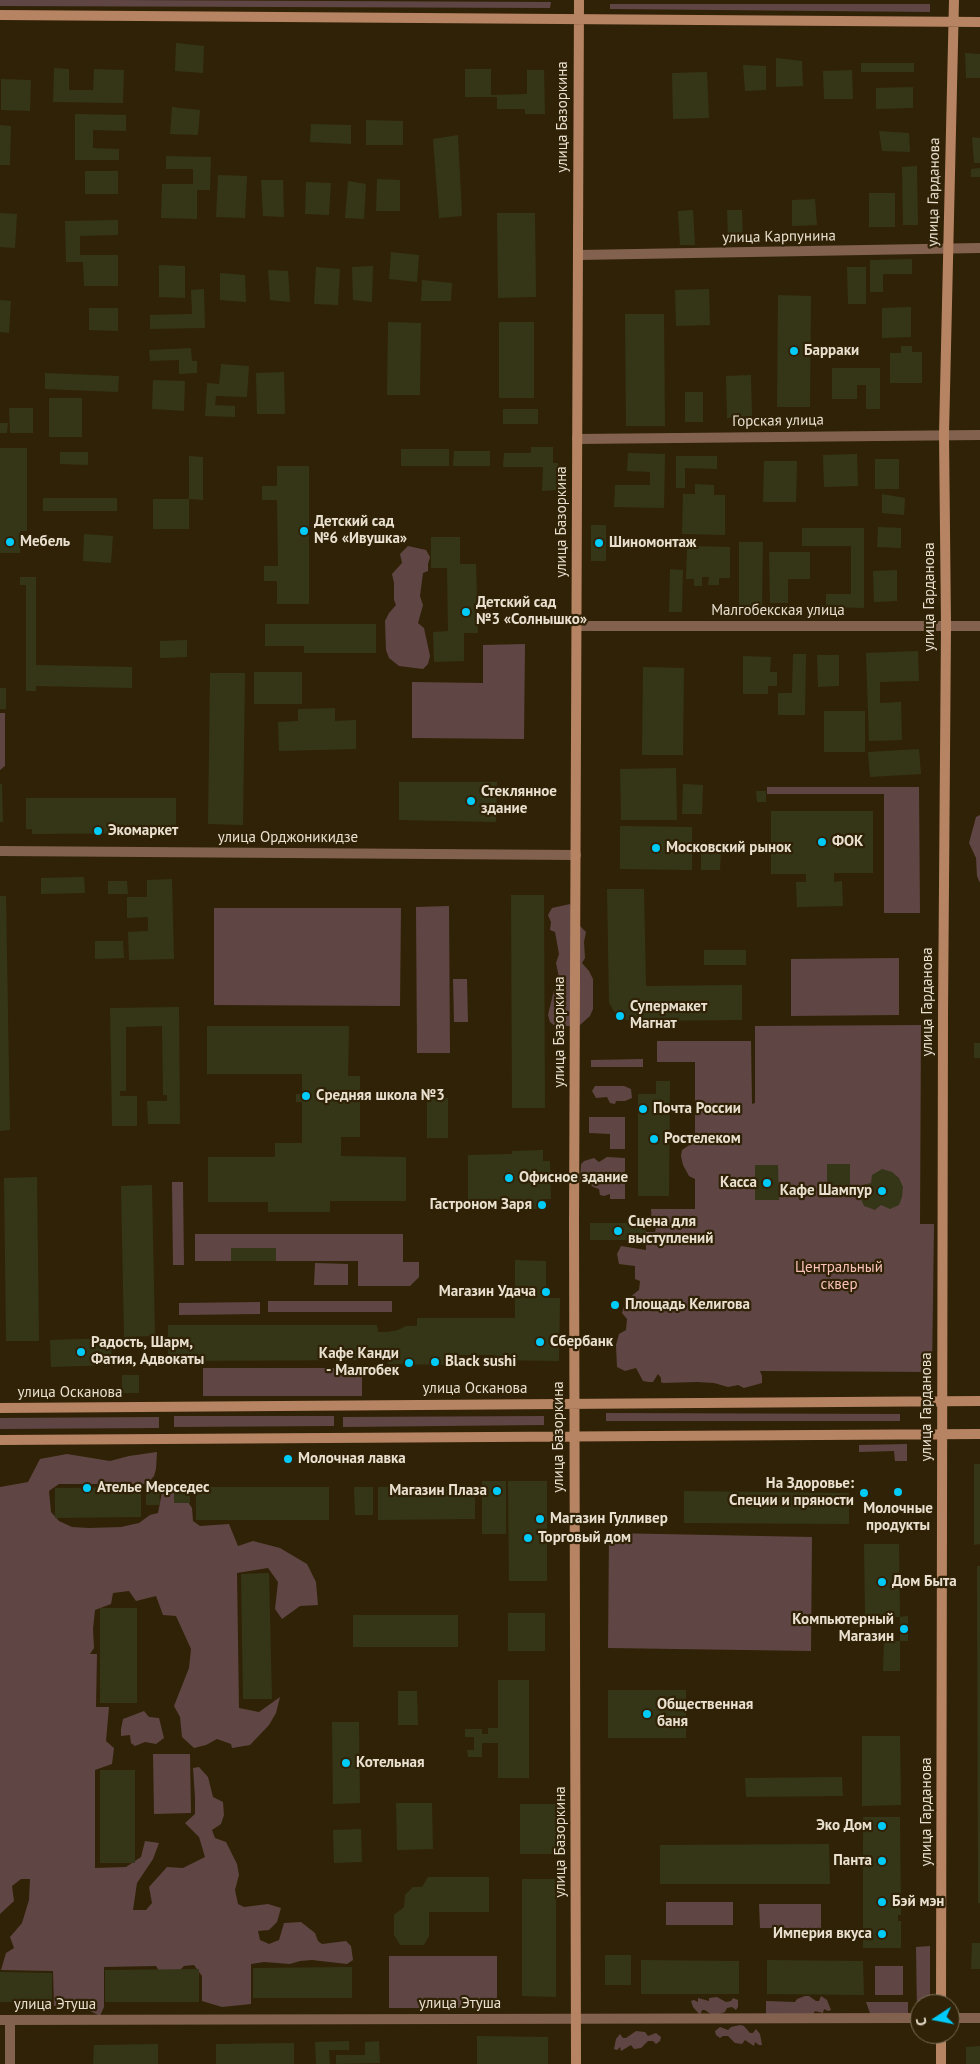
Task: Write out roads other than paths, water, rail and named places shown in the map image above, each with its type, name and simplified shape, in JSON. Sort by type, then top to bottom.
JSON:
[{"type":"street","name":"улица Базоркина","points":[[576,2064],[574,1404],[578,0]]},
{"type":"street","name":"улица Гарданова","points":[[941,1994],[946,626],[944,434],[954,0]]},
{"type":"street","points":[[0,15],[980,22]]},
{"type":"street","name":"улица Карпунина","points":[[578,255],[980,248]]},
{"type":"street","name":"Горская улица","points":[[577,439],[980,435]]},
{"type":"street","name":"Малгобекская улица","points":[[577,626],[980,626]]},
{"type":"street","name":"улица Орджоникидзе","points":[[0,852],[576,855]]},
{"type":"street","name":"улица Осканова","points":[[0,1408],[980,1401]]},
{"type":"street","points":[[0,1440],[980,1434]]},
{"type":"street","name":"улица Этуша","points":[[5,2020],[910,2018]]},
{"type":"street","points":[[960,2018],[980,2018]]},
{"type":"street","points":[[5,2020],[10,2064]]},
{"type":"street","points":[[941,2044],[941,2064]]},
{"type":"place","name":"Барраки","points":[[794,351]]},
{"type":"place","name":"Детский сад №6 «Ивушка»","points":[[304,531]]},
{"type":"place","name":"Мебель","points":[[10,542]]},
{"type":"place","name":"Шиномонтаж","points":[[599,543]]},
{"type":"place","name":"Детский сад №3 «Солнышко»","points":[[466,612]]},
{"type":"place","name":"Стеклянное здание","points":[[471,801]]},
{"type":"place","name":"Экомаркет","points":[[98,831]]},
{"type":"place","name":"ФОК","points":[[822,842]]},
{"type":"place","name":"Московский рынок","points":[[656,848]]},
{"type":"place","name":"Супермакет Магнат","points":[[620,1016]]},
{"type":"place","name":"Средняя школа №3","points":[[306,1096]]},
{"type":"place","name":"Почта России","points":[[643,1109]]},
{"type":"place","name":"Ростелеком","points":[[654,1139]]},
{"type":"place","name":"Офисное здание","points":[[509,1178]]},
{"type":"place","name":"Касса","points":[[767,1183]]},
{"type":"place","name":"Кафе Шампур","points":[[882,1191]]},
{"type":"place","name":"Гастроном Заря","points":[[542,1205]]},
{"type":"place","name":"Сцена для выступлений","points":[[618,1231]]},
{"type":"place","name":"Магазин Удача","points":[[546,1292]]},
{"type":"place","name":"Площадь Келигова","points":[[615,1305]]},
{"type":"place","name":"Сбербанк","points":[[540,1342]]},
{"type":"place","name":"Радость, Шарм, Фатия, Адвокаты","points":[[81,1352]]},
{"type":"place","name":"Black sushi","points":[[435,1362]]},
{"type":"place","name":"Кафе Канди - Малгобек","points":[[409,1363]]},
{"type":"place","name":"Молочная лавка","points":[[288,1459]]},
{"type":"place","name":"Ателье Мерседес","points":[[87,1488]]},
{"type":"place","name":"Магазин Плаза","points":[[497,1491]]},
{"type":"place","name":"Молочные продукты","points":[[898,1492]]},
{"type":"place","name":"На Здоровье: Специи и пряности","points":[[864,1493]]},
{"type":"place","name":"Магазин Гулливер","points":[[540,1519]]},
{"type":"place","name":"Торговый дом","points":[[528,1538]]},
{"type":"place","name":"Дом Быта","points":[[882,1582]]},
{"type":"place","name":"Компьютерный Магазин","points":[[904,1629]]},
{"type":"place","name":"Общественная баня","points":[[647,1714]]},
{"type":"place","name":"Котельная","points":[[346,1763]]},
{"type":"place","name":"Эко Дом","points":[[882,1826]]},
{"type":"place","name":"Панта","points":[[882,1861]]},
{"type":"place","name":"Бэй мэн","points":[[882,1902]]},
{"type":"place","name":"Империя вкуса","points":[[882,1934]]},
{"type":"park label","name":"Центральный сквер","points":[[839,1276]]}]
